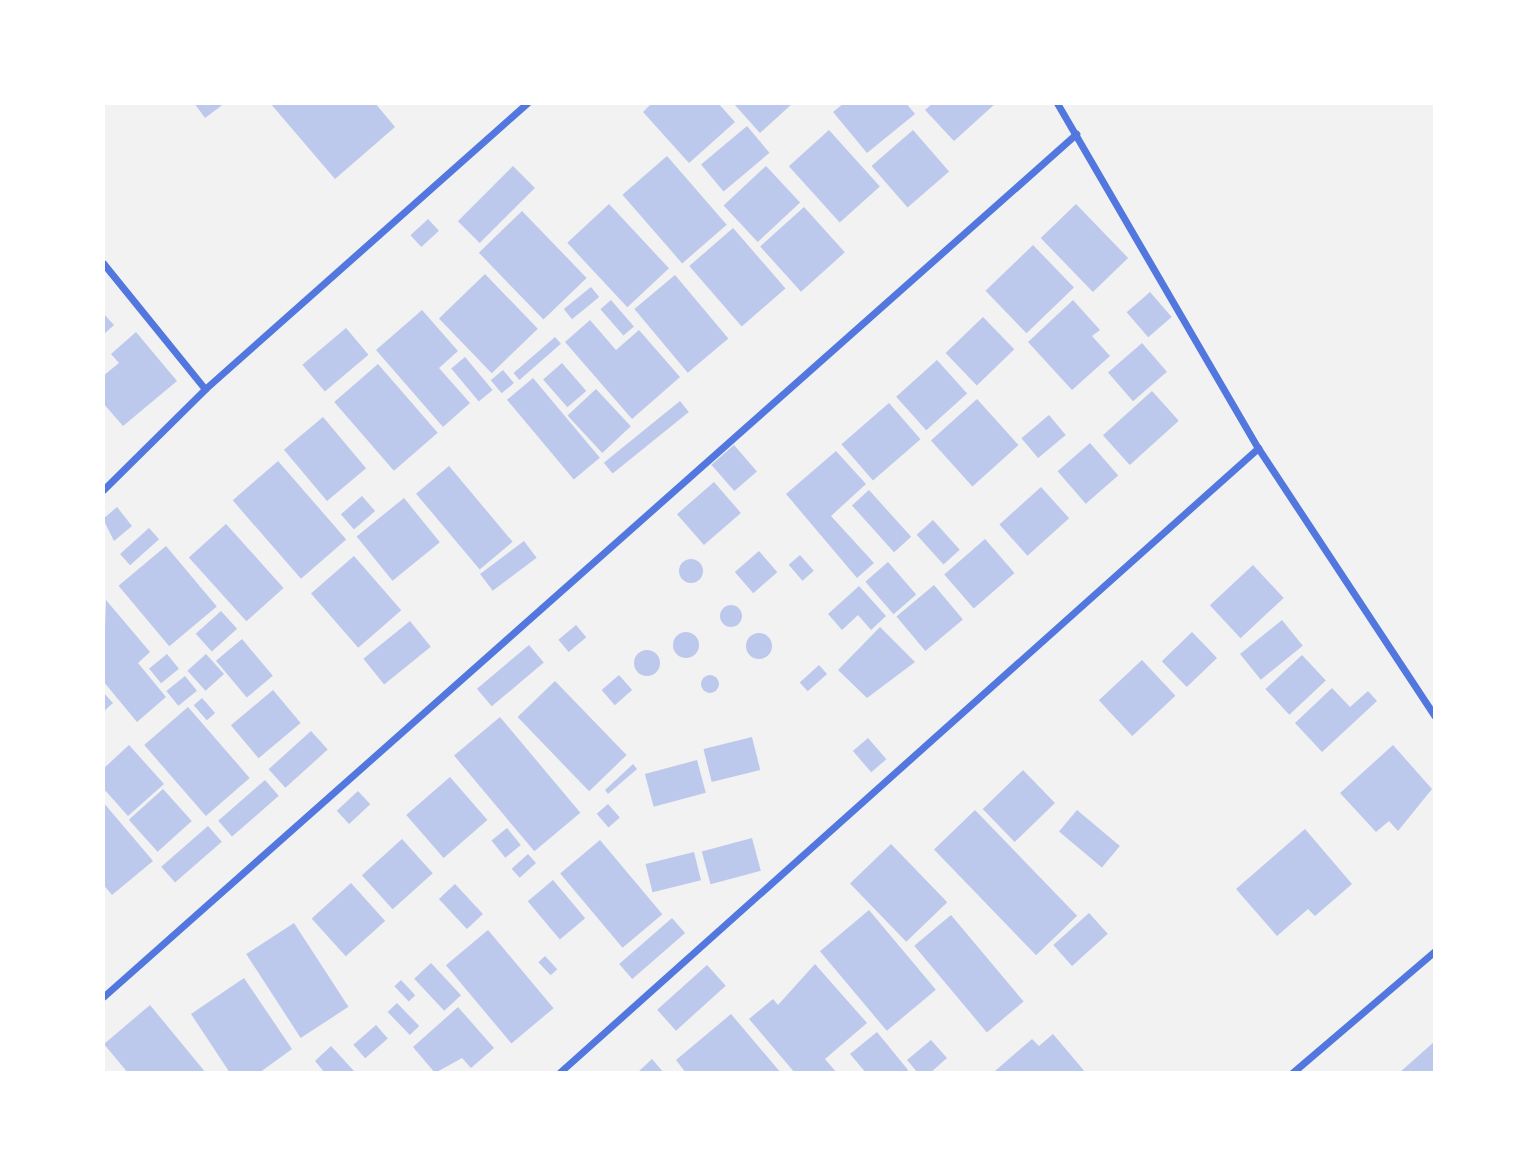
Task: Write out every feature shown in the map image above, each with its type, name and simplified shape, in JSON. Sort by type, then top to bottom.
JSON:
[{"type":"street","points":[[103,490],[205,389],[527,103]]},
{"type":"street","points":[[1057,103],[1258,448],[1435,716]]},
{"type":"street","points":[[103,997],[1076,134]]},
{"type":"street","points":[[103,263],[205,389]]},
{"type":"street","points":[[559,1073],[1258,448]]},
{"type":"street","points":[[1292,1073],[1435,951]]},
{"type":"building","points":[[194,103],[225,103],[205,118]]},
{"type":"building","points":[[270,103],[375,103],[395,127],[335,179]]},
{"type":"building","points":[[652,103],[718,103],[735,122],[689,163],[643,112]]},
{"type":"building","points":[[733,103],[793,103],[760,133]]},
{"type":"building","points":[[844,103],[906,103],[915,114],[867,153],[833,112]]},
{"type":"building","points":[[933,103],[996,103],[954,141],[925,110]]},
{"type":"building","points":[[747,126],[769,153],[724,191],[701,165]]},
{"type":"building","points":[[829,130],[880,186],[840,223],[789,166]]},
{"type":"building","points":[[913,130],[949,172],[908,208],[871,166]]},
{"type":"building","points":[[667,156],[727,225],[682,263],[622,195]]},
{"type":"building","points":[[513,166],[535,188],[480,243],[458,221]]},
{"type":"building","points":[[766,166],[800,203],[758,242],[724,206]]},
{"type":"building","points":[[609,204],[669,268],[627,307],[567,243]]},
{"type":"building","points":[[1076,204],[1128,258],[1093,292],[1041,238]]},
{"type":"building","points":[[804,207],[845,252],[801,292],[760,246]]},
{"type":"building","points":[[522,211],[587,278],[543,320],[479,253]]},
{"type":"building","points":[[428,219],[439,231],[421,247],[410,235]]},
{"type":"building","points":[[733,228],[785,288],[742,326],[689,266]]},
{"type":"building","points":[[1033,245],[1074,287],[1027,333],[986,291]]},
{"type":"building","points":[[485,274],[538,329],[492,373],[439,318]]},
{"type":"building","points":[[675,275],[728,339],[688,373],[634,309]]},
{"type":"building","points":[[591,287],[599,297],[572,319],[564,309]]},
{"type":"building","points":[[1150,292],[1172,317],[1148,337],[1127,312]]},
{"type":"building","points":[[611,300],[634,326],[623,336],[600,309]]},
{"type":"building","points":[[1073,300],[1100,330],[1092,336],[1110,356],[1072,390],[1028,342]]},
{"type":"building","points":[[422,310],[458,351],[439,368],[470,403],[443,427],[376,350]]},
{"type":"building","points":[[103,313],[114,325],[103,335]]},
{"type":"building","points":[[983,317],[1014,349],[977,385],[946,353]]},
{"type":"building","points":[[590,320],[616,350],[639,330],[680,377],[632,419],[565,342]]},
{"type":"building","points":[[346,328],[368,355],[325,391],[302,365]]},
{"type":"building","points":[[136,332],[177,381],[123,426],[103,403],[103,376],[119,363],[111,354]]},
{"type":"building","points":[[555,337],[561,344],[519,380],[513,373]]},
{"type":"building","points":[[1142,343],[1167,372],[1133,401],[1108,373]]},
{"type":"building","points":[[465,357],[493,390],[479,402],[451,369]]},
{"type":"building","points":[[937,360],[967,393],[926,430],[896,397]]},
{"type":"building","points":[[562,363],[586,391],[567,407],[543,379]]},
{"type":"building","points":[[378,364],[438,433],[394,471],[334,402]]},
{"type":"building","points":[[503,370],[514,383],[502,393],[491,380]]},
{"type":"building","points":[[533,378],[600,458],[574,480],[507,400]]},
{"type":"building","points":[[596,389],[631,426],[602,453],[567,416]]},
{"type":"building","points":[[1152,391],[1179,421],[1130,465],[1103,435]]},
{"type":"building","points":[[977,399],[1018,445],[972,487],[931,440]]},
{"type":"building","points":[[680,401],[689,412],[613,474],[604,463]]},
{"type":"building","points":[[889,403],[920,439],[873,481],[841,444]]},
{"type":"building","points":[[1049,415],[1066,435],[1038,458],[1021,438]]},
{"type":"building","points":[[323,417],[366,468],[327,501],[284,450]]},
{"type":"building","points":[[1090,443],[1118,475],[1086,504],[1058,471]]},
{"type":"building","points":[[734,445],[757,471],[734,491],[711,465]]},
{"type":"building","points":[[836,451],[866,484],[831,516],[874,563],[857,578],[786,494]]},
{"type":"building","points":[[278,461],[346,539],[301,579],[233,500]]},
{"type":"building","points":[[449,466],[513,542],[480,569],[416,494]]},
{"type":"building","points":[[714,482],[741,513],[704,545],[677,514]]},
{"type":"building","points":[[1041,487],[1069,518],[1027,556],[999,524]]},
{"type":"building","points":[[869,490],[911,537],[894,552],[852,505]]},
{"type":"building","points":[[362,496],[375,511],[354,529],[341,514]]},
{"type":"building","points":[[404,498],[440,542],[392,581],[357,536]]},
{"type":"building","points":[[117,507],[132,526],[114,541],[103,519]]},
{"type":"building","points":[[933,520],[960,550],[943,564],[917,535]]},
{"type":"building","points":[[226,524],[284,588],[246,621],[189,557]]},
{"type":"building","points":[[149,528],[159,539],[130,565],[120,554]]},
{"type":"building","points":[[985,539],[1015,573],[974,608],[944,574]]},
{"type":"building","points":[[524,541],[537,558],[493,591],[480,574]]},
{"type":"building","points":[[166,546],[217,607],[169,646],[119,586]]},
{"type":"building","points":[[759,551],[777,572],[753,593],[735,572]]},
{"type":"building","points":[[800,555],[814,571],[802,581],[789,565]]},
{"type":"building","points":[[354,556],[401,610],[358,648],[311,593]]},
{"type":"building","points":[[691,559],[702,566],[703,571],[696,582],[691,583],[680,576],[679,571],[686,560]]},
{"type":"building","points":[[888,562],[916,594],[894,614],[865,582]]},
{"type":"building","points":[[1253,565],[1284,598],[1241,638],[1210,605]]},
{"type":"building","points":[[934,585],[963,619],[925,651],[896,616]]},
{"type":"building","points":[[859,586],[886,616],[871,630],[858,615],[842,630],[828,614]]},
{"type":"building","points":[[106,600],[150,652],[138,663],[166,697],[137,722],[103,681]]},
{"type":"building","points":[[731,605],[739,608],[742,616],[739,624],[731,627],[723,624],[720,616],[723,608]]},
{"type":"building","points":[[221,611],[237,629],[212,652],[196,634]]},
{"type":"building","points":[[1282,620],[1303,646],[1261,680],[1240,654]]},
{"type":"building","points":[[410,621],[431,647],[384,684],[363,659]]},
{"type":"building","points":[[576,625],[586,637],[569,652],[558,640]]},
{"type":"building","points":[[880,627],[915,662],[867,698],[838,670]]},
{"type":"building","points":[[686,632],[695,636],[699,645],[695,654],[686,658],[677,654],[673,645],[677,636]]},
{"type":"building","points":[[1192,632],[1217,658],[1187,687],[1162,661]]},
{"type":"building","points":[[759,633],[768,637],[772,646],[768,655],[759,659],[750,655],[746,646],[750,637]]},
{"type":"building","points":[[242,639],[273,676],[247,698],[216,661]]},
{"type":"building","points":[[529,645],[544,663],[492,706],[477,689]]},
{"type":"building","points":[[647,650],[656,654],[660,663],[656,672],[647,676],[638,672],[634,663],[638,654]]},
{"type":"building","points":[[167,654],[179,669],[161,683],[149,668]]},
{"type":"building","points":[[206,654],[224,674],[205,691],[187,671]]},
{"type":"building","points":[[1302,655],[1326,681],[1289,715],[1265,689]]},
{"type":"building","points":[[1142,660],[1175,696],[1132,736],[1099,700]]},
{"type":"building","points":[[819,665],[827,674],[808,691],[800,682]]},
{"type":"building","points":[[619,675],[632,690],[615,705],[602,690]]},
{"type":"building","points":[[710,675],[716,678],[719,684],[716,690],[710,693],[704,690],[701,684],[704,678]]},
{"type":"building","points":[[185,676],[197,691],[178,706],[166,691]]},
{"type":"building","points":[[555,681],[627,755],[589,791],[518,717]]},
{"type":"building","points":[[1332,688],[1350,707],[1368,691],[1377,701],[1322,752],[1295,723]]},
{"type":"building","points":[[273,690],[301,723],[259,758],[231,725]]},
{"type":"building","points":[[103,692],[113,703],[103,712]]},
{"type":"building","points":[[202,698],[215,713],[207,720],[194,705]]},
{"type":"building","points":[[188,707],[250,778],[206,816],[144,745]]},
{"type":"building","points":[[500,717],[580,813],[534,851],[454,756]]},
{"type":"building","points":[[311,731],[328,750],[285,788],[269,769]]},
{"type":"building","points":[[752,737],[760,770],[712,782],[703,749]]},
{"type":"building","points":[[868,738],[886,759],[871,772],[853,751]]},
{"type":"building","points":[[129,745],[164,784],[128,816],[103,788],[103,769]]},
{"type":"building","points":[[1393,745],[1432,789],[1398,831],[1389,821],[1376,832],[1340,793]]},
{"type":"building","points":[[697,760],[706,793],[654,807],[645,774]]},
{"type":"building","points":[[633,764],[637,769],[608,794],[605,790]]},
{"type":"building","points":[[1023,770],[1055,803],[1015,842],[983,809]]},
{"type":"building","points":[[450,777],[487,820],[444,858],[406,815]]},
{"type":"building","points":[[265,780],[279,796],[232,837],[218,821]]},
{"type":"building","points":[[163,789],[192,821],[158,852],[129,820]]},
{"type":"building","points":[[358,791],[370,804],[349,824],[337,811]]},
{"type":"building","points":[[103,802],[153,861],[112,895],[103,884]]},
{"type":"building","points":[[608,804],[620,818],[608,827],[597,814]]},
{"type":"building","points":[[975,810],[1077,916],[1036,955],[934,850]]},
{"type":"building","points":[[1077,810],[1120,846],[1102,867],[1059,831]]},
{"type":"building","points":[[208,826],[222,842],[175,883],[161,867]]},
{"type":"building","points":[[507,828],[521,845],[505,858],[491,841]]},
{"type":"building","points":[[1305,829],[1352,884],[1315,916],[1308,909],[1277,936],[1236,889]]},
{"type":"building","points":[[752,838],[761,871],[711,884],[702,851]]},
{"type":"building","points":[[402,839],[433,873],[393,909],[362,875]]},
{"type":"building","points":[[600,840],[662,914],[623,948],[560,873]]},
{"type":"building","points":[[891,844],[947,902],[906,942],[850,884]]},
{"type":"building","points":[[694,852],[701,880],[653,892],[645,864]]},
{"type":"building","points":[[528,854],[536,863],[520,878],[512,869]]},
{"type":"building","points":[[553,880],[585,918],[560,940],[528,901]]},
{"type":"building","points":[[351,883],[385,921],[346,956],[312,918]]},
{"type":"building","points":[[455,884],[483,914],[467,929],[439,899]]},
{"type":"building","points":[[869,910],[936,990],[887,1031],[820,951]]},
{"type":"building","points":[[1089,913],[1108,934],[1072,966],[1053,945]]},
{"type":"building","points":[[951,915],[1024,1002],[987,1032],[914,946]]},
{"type":"building","points":[[672,918],[685,933],[632,979],[619,964]]},
{"type":"building","points":[[294,923],[348,1007],[301,1038],[246,954]]},
{"type":"building","points":[[488,930],[554,1008],[511,1043],[446,965]]},
{"type":"building","points":[[545,956],[557,969],[551,975],[538,962]]},
{"type":"building","points":[[431,963],[461,995],[444,1011],[414,979]]},
{"type":"building","points":[[815,964],[867,1023],[825,1059],[837,1073],[795,1073],[749,1019],[773,999],[778,1005]]},
{"type":"building","points":[[707,965],[726,986],[676,1031],[657,1010]]},
{"type":"building","points":[[244,978],[292,1049],[259,1073],[230,1073],[191,1014]]},
{"type":"building","points":[[401,980],[415,995],[409,1001],[394,986]]},
{"type":"building","points":[[397,1003],[419,1026],[410,1035],[388,1012]]},
{"type":"building","points":[[150,1005],[206,1073],[128,1073],[104,1044]]},
{"type":"building","points":[[458,1007],[494,1048],[471,1068],[462,1058],[435,1073],[413,1047]]},
{"type":"building","points":[[731,1014],[781,1073],[686,1073],[676,1060]]},
{"type":"building","points":[[376,1025],[388,1039],[365,1058],[353,1045]]},
{"type":"building","points":[[877,1032],[908,1070],[906,1073],[866,1073],[850,1054]]},
{"type":"building","points":[[1053,1034],[1086,1073],[995,1071],[1032,1039],[1039,1046]]},
{"type":"building","points":[[931,1040],[947,1058],[930,1073],[918,1073],[907,1060]]},
{"type":"building","points":[[1435,1041],[1435,1073],[1399,1073]]},
{"type":"building","points":[[331,1046],[354,1071],[352,1073],[325,1073],[315,1061]]},
{"type":"building","points":[[652,1059],[664,1073],[637,1073]]}]
